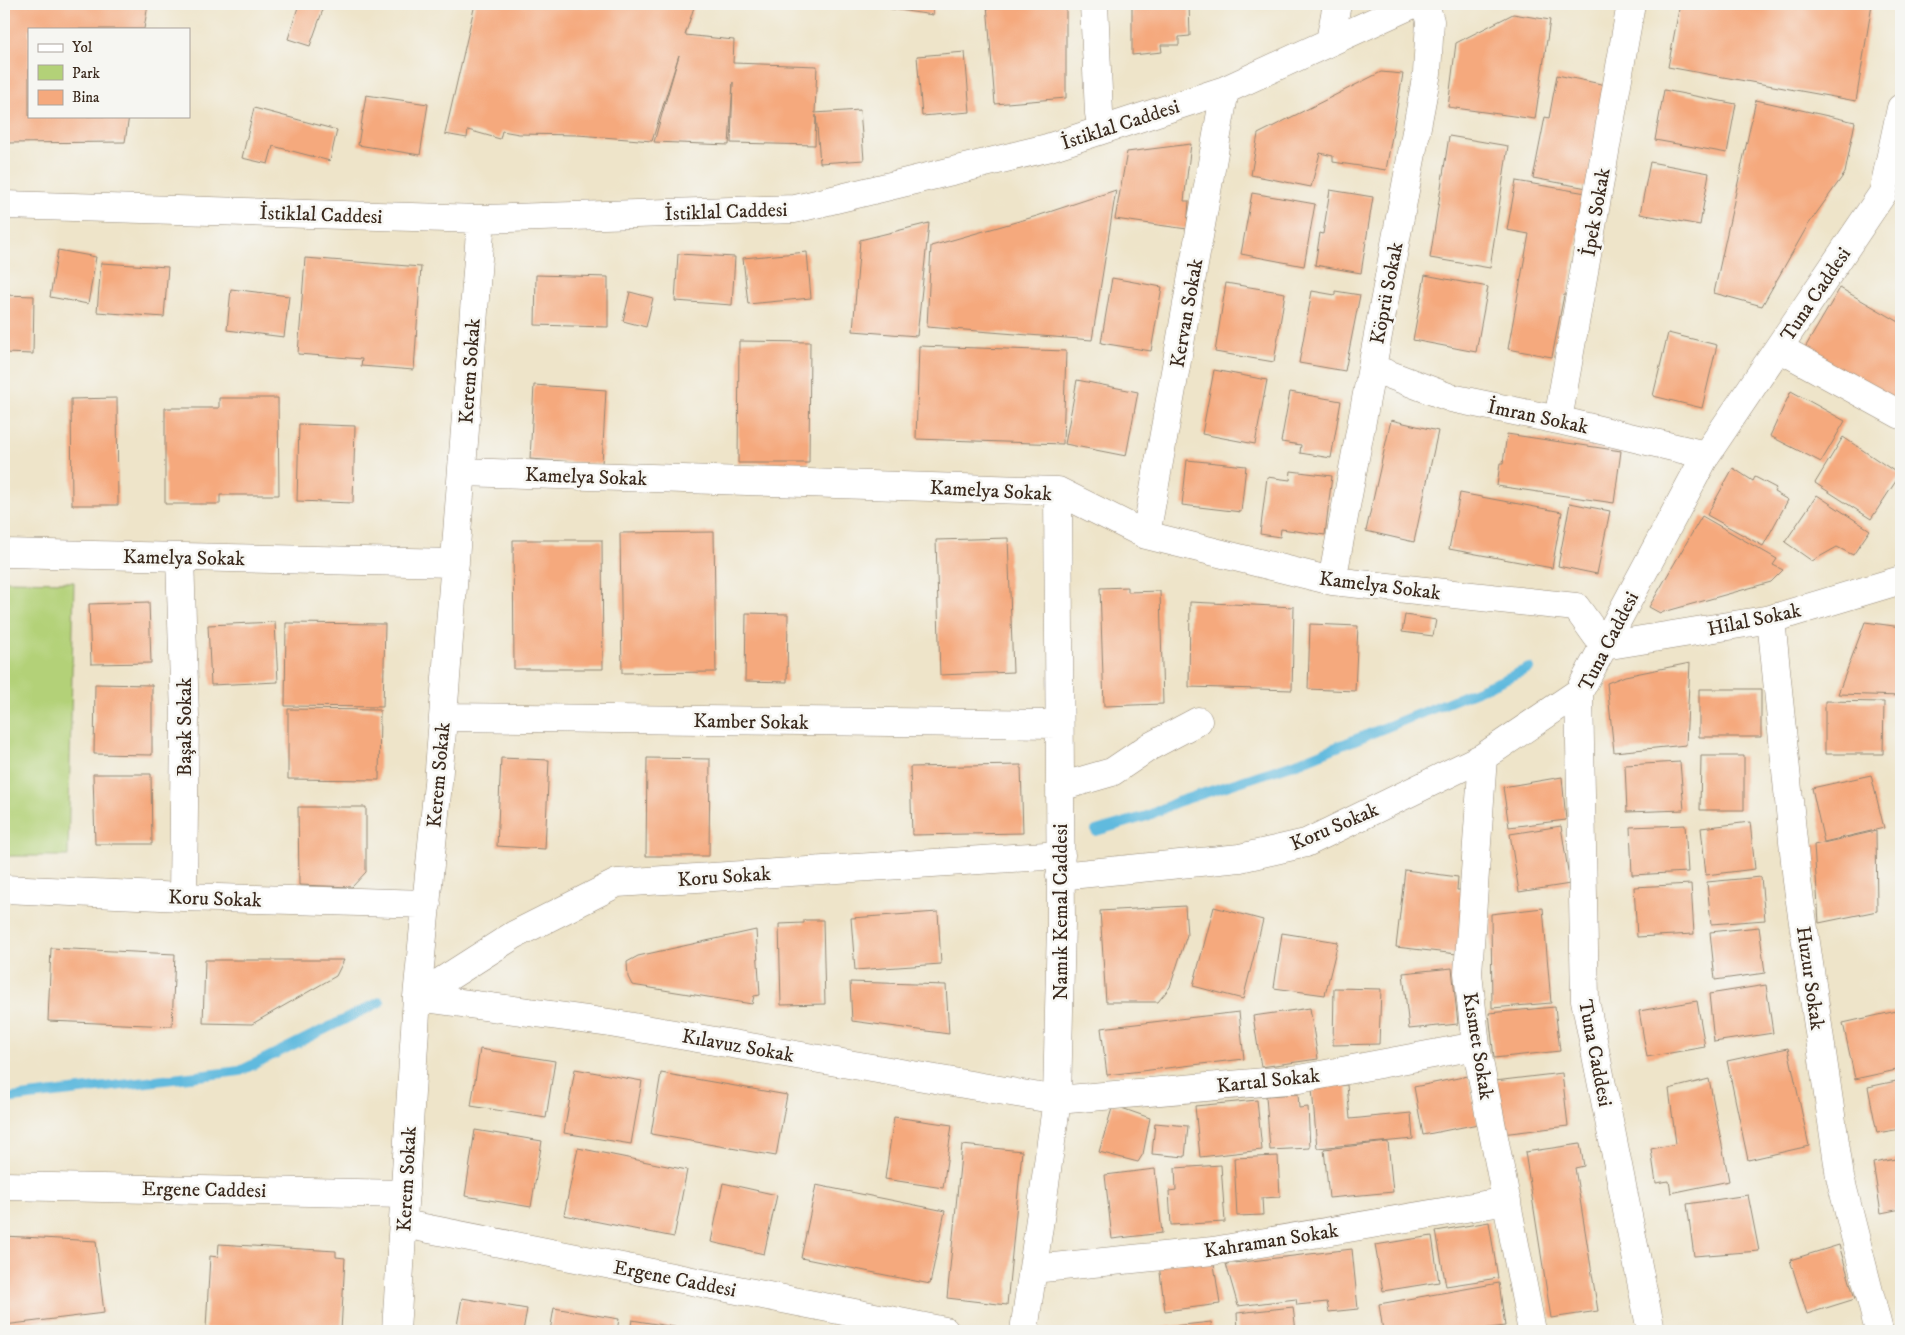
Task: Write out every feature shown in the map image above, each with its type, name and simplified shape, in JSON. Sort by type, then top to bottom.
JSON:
[{"type":"street","points":[[1094,4],[1099,113],[1102,130]]},
{"type":"street","points":[[1330,40],[1337,4]]},
{"type":"street","name":"İstiklal Caddesi","points":[[4,204],[481,219],[795,209],[1046,148],[1226,90],[1330,40],[1413,4]]},
{"type":"street","name":"Köprü Sokak","points":[[1332,581],[1427,73],[1430,21],[1426,4]]},
{"type":"street","name":"İpek Sokak","points":[[1558,420],[1631,4]]},
{"type":"street","name":"Kervan Sokak","points":[[1146,536],[1226,90]]},
{"type":"street","name":"Tuna Caddesi","points":[[1651,1331],[1584,1000],[1579,692],[1706,455],[1779,348],[1892,198],[1901,108]]},
{"type":"street","name":"Kerem Sokak","points":[[396,1331],[417,997],[443,717],[481,219]]},
{"type":"street","points":[[1779,348],[1901,415]]},
{"type":"street","name":"İmran Sokak","points":[[1372,368],[1451,398],[1558,420],[1706,455]]},
{"type":"street","name":"Kamelya Sokak","points":[[462,472],[1058,491],[1146,536],[1332,581],[1576,607],[1604,646]]},
{"type":"street","name":"Namık Kemal Caddesi","points":[[1024,1331],[1057,1100],[1060,866],[1058,491]]},
{"type":"street","name":"Kamelya Sokak","points":[[4,553],[455,563]]},
{"type":"street","name":"Başak Sokak","points":[[180,557],[185,717],[184,897]]},
{"type":"street","name":"Hilal Sokak","points":[[1604,646],[1771,619],[1901,580]]},
{"type":"street","name":"Huzur Sokak","points":[[1771,619],[1797,881],[1840,1177],[1879,1331]]},
{"type":"street","name":"Koru Sokak","points":[[417,997],[514,935],[617,882],[1240,858],[1306,843],[1483,757],[1579,692]]},
{"type":"street","name":"Kamber Sokak","points":[[443,717],[1058,724]]},
{"type":"street","points":[[1060,787],[1112,772],[1149,747],[1198,721]]},
{"type":"street","name":"Kısmet Sokak","points":[[1483,757],[1468,973],[1476,1046],[1532,1331]]},
{"type":"street","name":"Koru Sokak","points":[[4,889],[184,897],[427,904]]},
{"type":"street","name":"Kılavuz Sokak","points":[[417,997],[610,1023],[1057,1100]]},
{"type":"street","name":"Kartal Sokak","points":[[1057,1100],[1299,1079],[1476,1046]]},
{"type":"street","name":"Ergene Caddesi","points":[[4,1186],[404,1194]]},
{"type":"street","name":"Kahraman Sokak","points":[[1033,1269],[1213,1251],[1507,1201]]},
{"type":"street","name":"Ergene Caddesi","points":[[404,1224],[945,1331]]},
{"type":"green space","points":[[4,581],[74,582],[68,856],[4,856]]},
{"type":"building","points":[[4,4],[148,4],[144,28],[28,28],[28,118],[129,118],[125,142],[4,143]]},
{"type":"building","points":[[299,4],[325,4],[310,46],[288,39]]},
{"type":"building","points":[[475,4],[536,4],[604,8],[606,4],[695,4],[685,35],[734,40],[733,63],[817,66],[815,113],[860,110],[864,160],[820,163],[816,115],[815,145],[731,143],[733,82],[729,145],[654,142],[679,55],[652,141],[578,135],[519,134],[502,131],[500,139],[468,130],[467,138],[445,134]]},
{"type":"building","points":[[754,4],[779,4],[778,8]]},
{"type":"building","points":[[858,4],[934,4],[933,15]]},
{"type":"building","points":[[987,4],[1066,4],[1066,98],[995,104]]},
{"type":"building","points":[[1132,4],[1189,4],[1190,36],[1179,37],[1179,45],[1161,45],[1162,52],[1132,55]]},
{"type":"building","points":[[1680,4],[1872,4],[1856,101],[1668,67]]},
{"type":"building","points":[[1513,14],[1550,20],[1535,119],[1448,107],[1456,43]]},
{"type":"building","points":[[965,52],[970,112],[922,116],[917,56]]},
{"type":"building","points":[[1381,72],[1403,74],[1386,170],[1333,162],[1333,156],[1320,153],[1311,187],[1251,175],[1258,134]]},
{"type":"building","points":[[1557,75],[1606,85],[1587,188],[1533,178],[1545,117],[1549,118]]},
{"type":"building","points":[[1664,90],[1736,104],[1727,153],[1655,140]]},
{"type":"building","points":[[366,95],[428,104],[420,155],[358,145]]},
{"type":"building","points":[[1756,100],[1855,122],[1845,173],[1808,225],[1762,306],[1714,293]]},
{"type":"building","points":[[254,108],[337,130],[330,161],[273,146],[268,164],[242,158]]},
{"type":"building","points":[[1449,136],[1508,146],[1490,268],[1430,258]]},
{"type":"building","points":[[1191,144],[1184,201],[1189,201],[1187,229],[1115,219],[1127,152]]},
{"type":"building","points":[[1650,162],[1709,173],[1700,225],[1640,214]]},
{"type":"building","points":[[1516,181],[1586,193],[1567,295],[1564,295],[1552,357],[1508,349],[1529,234],[1507,230]]},
{"type":"building","points":[[1116,190],[1092,340],[927,327],[931,246],[1037,216]]},
{"type":"building","points":[[1330,190],[1373,197],[1361,273],[1315,265],[1320,233],[1323,234]]},
{"type":"building","points":[[1252,193],[1315,204],[1304,266],[1241,254]]},
{"type":"building","points":[[929,223],[917,336],[853,331],[860,240]]},
{"type":"building","points":[[58,250],[96,257],[88,304],[50,297]]},
{"type":"building","points":[[807,252],[811,298],[748,304],[743,258]]},
{"type":"building","points":[[678,254],[735,257],[732,305],[675,301]]},
{"type":"building","points":[[305,258],[421,267],[414,370],[361,366],[362,359],[298,354]]},
{"type":"building","points":[[101,263],[168,267],[164,317],[97,312]]},
{"type":"building","points":[[536,275],[608,277],[608,327],[535,325]]},
{"type":"building","points":[[1425,275],[1488,287],[1476,352],[1413,340]]},
{"type":"building","points":[[1112,278],[1162,287],[1151,351],[1101,343]]},
{"type":"building","points":[[1226,283],[1285,293],[1274,362],[1215,352]]},
{"type":"building","points":[[1840,288],[1901,323],[1901,408],[1803,351]]},
{"type":"building","points":[[231,289],[289,296],[284,337],[227,330]]},
{"type":"building","points":[[1312,291],[1335,295],[1335,291],[1360,295],[1345,371],[1299,363]]},
{"type":"building","points":[[630,292],[653,298],[646,327],[623,321]]},
{"type":"building","points":[[4,295],[34,296],[33,354],[4,353]]},
{"type":"building","points":[[1668,333],[1717,345],[1702,408],[1653,396]]},
{"type":"building","points":[[739,341],[810,342],[809,463],[738,463]]},
{"type":"building","points":[[919,346],[1066,351],[1063,444],[916,439]]},
{"type":"building","points":[[1214,370],[1267,380],[1255,444],[1202,434]]},
{"type":"building","points":[[1077,380],[1138,392],[1126,456],[1065,444]]},
{"type":"building","points":[[534,385],[606,390],[602,464],[530,459]]},
{"type":"building","points":[[1791,391],[1845,421],[1821,462],[1770,436]]},
{"type":"building","points":[[1290,392],[1341,401],[1331,458],[1300,453],[1301,445],[1281,442]]},
{"type":"building","points":[[117,398],[118,505],[72,505],[71,399]]},
{"type":"building","points":[[219,398],[278,398],[279,495],[220,495],[220,504],[165,504],[165,408],[219,408]]},
{"type":"building","points":[[1391,420],[1438,431],[1414,542],[1366,531]]},
{"type":"building","points":[[299,424],[355,426],[353,503],[297,501]]},
{"type":"building","points":[[1507,434],[1621,451],[1614,503],[1497,486],[1500,463],[1503,463]]},
{"type":"building","points":[[1843,437],[1900,475],[1871,519],[1815,483]]},
{"type":"building","points":[[1187,460],[1246,466],[1241,512],[1182,505]]},
{"type":"building","points":[[1733,468],[1753,481],[1755,477],[1776,488],[1774,492],[1788,500],[1763,546],[1707,515]]},
{"type":"building","points":[[1291,471],[1332,476],[1325,535],[1281,529],[1280,537],[1260,534],[1267,477],[1290,480]]},
{"type":"building","points":[[1460,493],[1562,512],[1552,568],[1449,549]]},
{"type":"building","points":[[1817,495],[1870,530],[1853,555],[1837,547],[1812,561],[1785,542]]},
{"type":"building","points":[[1570,503],[1610,511],[1597,574],[1558,566]]},
{"type":"building","points":[[1702,516],[1777,559],[1773,565],[1783,570],[1771,582],[1660,613],[1649,607]]},
{"type":"building","points":[[714,532],[716,672],[622,673],[620,533]]},
{"type":"building","points":[[1008,538],[1013,672],[940,675],[936,540]]},
{"type":"building","points":[[513,540],[602,540],[603,669],[514,669]]},
{"type":"building","points":[[1128,587],[1128,592],[1160,591],[1163,704],[1104,706],[1100,588]]},
{"type":"building","points":[[149,602],[151,663],[91,664],[89,604]]},
{"type":"building","points":[[1190,602],[1294,607],[1292,690],[1189,687]]},
{"type":"building","points":[[746,613],[788,614],[787,682],[745,681]]},
{"type":"building","points":[[1405,615],[1436,620],[1433,636],[1402,632]]},
{"type":"building","points":[[275,622],[278,682],[211,685],[208,625]]},
{"type":"building","points":[[1865,622],[1901,627],[1901,696],[1838,694]]},
{"type":"building","points":[[286,623],[385,624],[383,707],[285,706]]},
{"type":"building","points":[[1310,624],[1358,626],[1355,691],[1308,689]]},
{"type":"building","points":[[1690,663],[1686,745],[1614,752],[1607,683],[1625,676]]},
{"type":"building","points":[[95,684],[152,685],[152,755],[94,754]]},
{"type":"building","points":[[1699,689],[1761,689],[1761,737],[1699,737]]},
{"type":"building","points":[[1825,701],[1884,702],[1883,754],[1825,754]]},
{"type":"building","points":[[288,709],[380,710],[379,780],[288,779]]},
{"type":"building","points":[[1701,756],[1744,756],[1744,810],[1700,810]]},
{"type":"building","points":[[501,758],[549,760],[545,849],[497,846]]},
{"type":"building","points":[[647,758],[710,759],[709,856],[646,856]]},
{"type":"building","points":[[1680,762],[1684,810],[1627,812],[1625,765]]},
{"type":"building","points":[[1021,765],[1023,833],[912,835],[910,767]]},
{"type":"building","points":[[93,774],[151,774],[152,844],[95,844]]},
{"type":"building","points":[[1871,775],[1884,828],[1824,842],[1812,788]]},
{"type":"building","points":[[1562,777],[1566,820],[1509,827],[1503,787]]},
{"type":"building","points":[[298,807],[366,807],[366,872],[352,887],[299,885]]},
{"type":"building","points":[[1750,822],[1755,869],[1706,875],[1701,828]]},
{"type":"building","points":[[1685,825],[1688,872],[1632,875],[1630,827]]},
{"type":"building","points":[[1561,826],[1570,884],[1519,892],[1510,834]]},
{"type":"building","points":[[1876,831],[1877,911],[1819,923],[1814,845]]},
{"type":"building","points":[[1405,870],[1458,877],[1457,890],[1465,890],[1457,954],[1396,947]]},
{"type":"building","points":[[1761,877],[1765,920],[1711,924],[1707,882]]},
{"type":"building","points":[[1691,884],[1694,934],[1637,937],[1634,887]]},
{"type":"building","points":[[1185,906],[1187,935],[1170,987],[1158,1002],[1106,1002],[1100,911]]},
{"type":"building","points":[[1214,907],[1263,920],[1243,999],[1193,986]]},
{"type":"building","points":[[1543,908],[1551,1003],[1492,1008],[1491,914]]},
{"type":"building","points":[[938,912],[941,964],[855,970],[851,918]]},
{"type":"building","points":[[804,920],[823,920],[825,1004],[781,1005],[779,924],[804,923]]},
{"type":"building","points":[[1759,927],[1765,973],[1715,980],[1710,932]]},
{"type":"building","points":[[756,930],[760,995],[754,996],[752,1004],[632,985],[628,977],[627,962],[638,956]]},
{"type":"building","points":[[1282,933],[1338,942],[1325,995],[1274,988]]},
{"type":"building","points":[[51,948],[175,954],[172,1026],[48,1021]]},
{"type":"building","points":[[205,960],[344,960],[336,976],[252,1024],[203,1023]]},
{"type":"building","points":[[1452,968],[1458,1024],[1409,1029],[1403,973]]},
{"type":"building","points":[[850,982],[946,985],[949,1034],[852,1021]]},
{"type":"building","points":[[1766,985],[1773,1033],[1714,1042],[1709,994]]},
{"type":"building","points":[[1334,988],[1381,989],[1379,1044],[1333,1045]]},
{"type":"building","points":[[1697,1001],[1705,1047],[1647,1057],[1639,1011]]},
{"type":"building","points":[[1555,1007],[1560,1051],[1494,1058],[1489,1013]]},
{"type":"building","points":[[1310,1008],[1318,1059],[1261,1067],[1253,1016]]},
{"type":"building","points":[[1901,1010],[1901,1069],[1855,1079],[1843,1023]]},
{"type":"building","points":[[1239,1012],[1244,1059],[1107,1075],[1101,1028]]},
{"type":"building","points":[[1788,1048],[1809,1146],[1748,1160],[1727,1061]]},
{"type":"building","points":[[480,1049],[555,1061],[546,1118],[471,1106]]},
{"type":"building","points":[[575,1069],[642,1081],[631,1144],[564,1133]]},
{"type":"building","points":[[661,1073],[787,1095],[776,1156],[651,1134]]},
{"type":"building","points":[[1562,1073],[1568,1126],[1502,1134],[1495,1081]]},
{"type":"building","points":[[1468,1076],[1478,1124],[1423,1135],[1414,1087]]},
{"type":"building","points":[[1709,1079],[1729,1181],[1671,1193],[1669,1181],[1656,1183],[1651,1149],[1676,1144],[1669,1089]]},
{"type":"building","points":[[1901,1080],[1901,1129],[1877,1133],[1868,1087]]},
{"type":"building","points":[[1347,1085],[1350,1119],[1411,1113],[1413,1139],[1317,1148],[1312,1088]]},
{"type":"building","points":[[1298,1094],[1299,1108],[1308,1107],[1310,1148],[1270,1150],[1266,1096]]},
{"type":"building","points":[[1257,1100],[1262,1150],[1200,1157],[1195,1106]]},
{"type":"building","points":[[1113,1105],[1150,1118],[1143,1154],[1138,1162],[1099,1152]]},
{"type":"building","points":[[894,1117],[952,1125],[943,1188],[885,1179]]},
{"type":"building","points":[[1155,1123],[1188,1126],[1185,1157],[1152,1154]]},
{"type":"building","points":[[475,1130],[542,1141],[531,1207],[465,1196]]},
{"type":"building","points":[[1388,1142],[1393,1192],[1329,1198],[1324,1149]]},
{"type":"building","points":[[1580,1144],[1584,1166],[1575,1168],[1598,1311],[1551,1318],[1525,1152]]},
{"type":"building","points":[[962,1145],[1022,1151],[1007,1305],[947,1298]]},
{"type":"building","points":[[578,1148],[687,1170],[674,1237],[564,1215]]},
{"type":"building","points":[[1278,1156],[1280,1197],[1262,1198],[1263,1215],[1237,1216],[1234,1158]]},
{"type":"building","points":[[1901,1158],[1901,1209],[1881,1213],[1873,1163]]},
{"type":"building","points":[[1221,1165],[1225,1222],[1171,1225],[1169,1191],[1176,1190],[1175,1168]]},
{"type":"building","points":[[1155,1169],[1162,1233],[1112,1239],[1105,1175]]},
{"type":"building","points":[[723,1183],[777,1195],[764,1254],[711,1242]]},
{"type":"building","points":[[816,1185],[945,1211],[930,1284],[801,1258]]},
{"type":"building","points":[[1748,1195],[1759,1251],[1694,1256],[1687,1204]]},
{"type":"building","points":[[1489,1222],[1498,1278],[1446,1286],[1436,1231]]},
{"type":"building","points":[[4,1236],[96,1241],[104,1313],[4,1325]]},
{"type":"building","points":[[1432,1236],[1439,1282],[1383,1291],[1375,1245]]},
{"type":"building","points":[[219,1244],[336,1251],[336,1257],[345,1258],[341,1331],[224,1331],[224,1329],[206,1328],[210,1256],[218,1257]]},
{"type":"building","points":[[1839,1245],[1855,1299],[1807,1314],[1790,1260]]},
{"type":"building","points":[[1352,1249],[1358,1309],[1329,1312],[1327,1302],[1297,1305],[1296,1299],[1238,1306],[1226,1264]]},
{"type":"building","points":[[1213,1258],[1220,1304],[1165,1311],[1159,1265]]},
{"type":"building","points":[[1499,1283],[1505,1326],[1468,1331],[1383,1331],[1379,1304]]},
{"type":"building","points":[[462,1298],[527,1309],[523,1331],[456,1331]]},
{"type":"building","points":[[1293,1307],[1296,1331],[1238,1331],[1237,1313]]},
{"type":"building","points":[[554,1308],[619,1319],[617,1331],[550,1331]]},
{"type":"building","points":[[632,1320],[692,1330],[692,1331],[630,1331]]},
{"type":"building","points":[[1211,1322],[1212,1331],[1155,1331],[1155,1328]]},
{"type":"waterway","points":[[1096,831],[1147,816],[1177,802],[1297,763],[1529,668]]},
{"type":"waterway","points":[[4,1099],[240,1071],[380,1002]]}]
